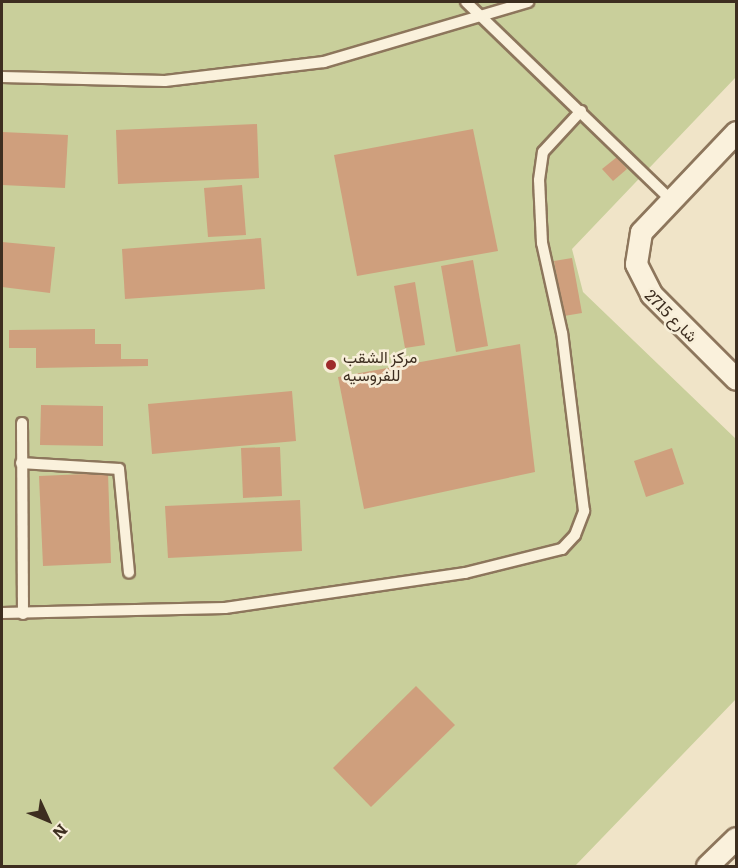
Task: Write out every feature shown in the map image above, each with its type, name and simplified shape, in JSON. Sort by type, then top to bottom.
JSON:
[{"type":"street","name":"شارع 2715","points":[[736,132],[641,232],[636,249],[640,282],[736,379]]},
{"type":"street","points":[[707,867],[736,838]]},
{"type":"lane","points":[[466,2],[670,199]]},
{"type":"lane","points":[[2,77],[165,81],[324,62],[484,18],[528,2]]},
{"type":"lane","points":[[2,613],[225,608],[465,573],[562,549],[575,535],[584,511],[562,333],[542,243],[538,180],[543,152],[581,111]]},
{"type":"lane","points":[[22,423],[23,614]]},
{"type":"lane","points":[[21,464],[119,469],[129,573]]},
{"type":"green space","name":"مركز الشقب للفروسيه","points":[[2,2],[736,2],[736,77],[572,249],[583,292],[736,439],[736,699],[575,866],[2,866]]},
{"type":"building","points":[[257,124],[259,178],[118,184],[116,130]]},
{"type":"building","points":[[473,129],[498,251],[357,276],[334,155]]},
{"type":"building","points":[[2,132],[68,135],[65,188],[2,185]]},
{"type":"building","points":[[617,157],[627,169],[613,181],[602,169]]},
{"type":"building","points":[[242,185],[246,235],[208,237],[204,188]]},
{"type":"building","points":[[261,238],[265,289],[125,299],[122,249]]},
{"type":"building","points":[[2,242],[55,247],[50,293],[2,287]]},
{"type":"building","points":[[572,258],[582,313],[564,316],[554,261]]},
{"type":"building","points":[[473,260],[488,346],[456,352],[441,266]]},
{"type":"building","points":[[415,282],[425,345],[405,348],[394,286]]},
{"type":"building","points":[[95,329],[95,344],[121,344],[121,359],[148,359],[148,366],[36,368],[36,348],[9,348],[9,330]]},
{"type":"building","points":[[520,344],[535,472],[364,509],[338,377]]},
{"type":"building","points":[[292,391],[296,441],[152,454],[148,404]]},
{"type":"building","points":[[41,405],[103,406],[103,446],[40,445]]},
{"type":"building","points":[[280,447],[282,496],[243,498],[241,448]]},
{"type":"building","points":[[672,448],[684,484],[646,497],[634,461]]},
{"type":"building","points":[[108,473],[111,563],[43,566],[39,476]]},
{"type":"building","points":[[300,500],[302,551],[168,558],[165,506]]},
{"type":"building","points":[[416,686],[455,725],[371,807],[333,768]]},
{"type":"place","name":"مركز الشقب للفروسيه","points":[[331,365]]}]
